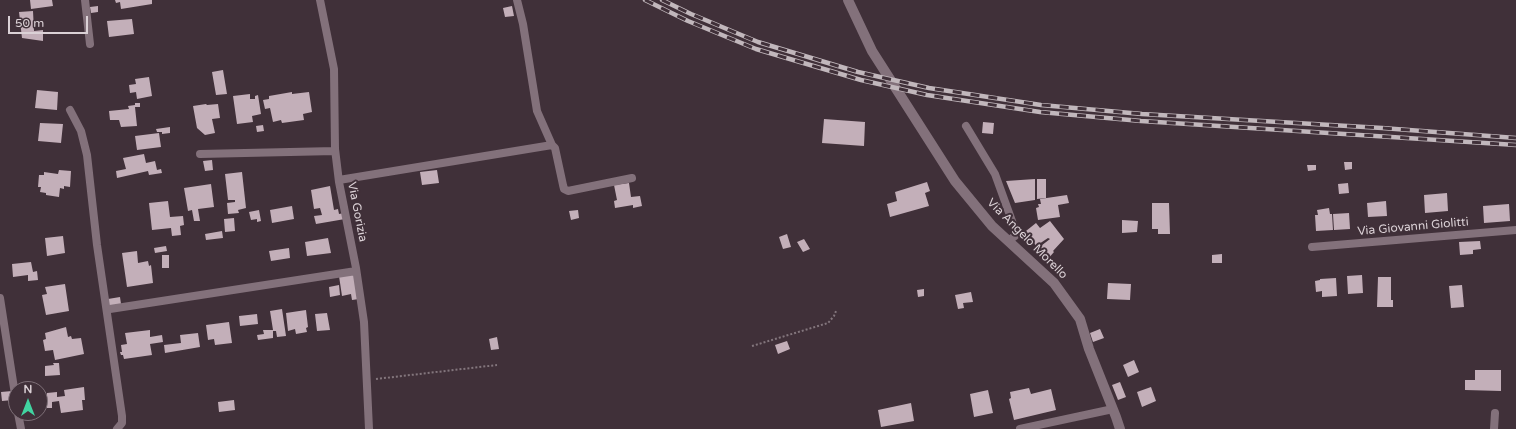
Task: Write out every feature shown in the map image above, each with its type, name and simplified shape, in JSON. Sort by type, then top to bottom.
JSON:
[{"type":"street","points":[[85,0],[90,44]]},
{"type":"street","name":"Via Gorizia","points":[[320,0],[334,69],[335,151],[364,322],[370,429]]},
{"type":"street","points":[[517,0],[537,111],[554,148],[564,189],[568,191],[632,178]]},
{"type":"street","name":"Via Angelo Morello","points":[[848,0],[872,51],[955,181],[992,226],[1054,283],[1080,319],[1089,348],[1120,429]]},
{"type":"street","points":[[70,110],[81,131],[87,155],[97,245],[122,416],[122,423],[117,429]]},
{"type":"street","points":[[966,126],[996,174],[1016,232],[1016,236],[1008,241]]},
{"type":"street","points":[[339,180],[552,145]]},
{"type":"street","points":[[200,154],[335,151]]},
{"type":"street","name":"Via Giovanni Giolitti","points":[[1312,247],[1516,230]]},
{"type":"street","points":[[110,309],[356,271]]},
{"type":"street","points":[[0,298],[13,381]]},
{"type":"street","points":[[1020,429],[1113,409]]},
{"type":"street","points":[[1494,429],[1495,414]]},
{"type":"path","points":[[752,346],[828,323],[836,311]]},
{"type":"path","points":[[366,379],[497,366]]},
{"type":"building","points":[[30,0],[52,0],[53,6],[31,9]]},
{"type":"building","points":[[115,0],[152,0],[152,4],[121,9],[120,2],[116,3]]},
{"type":"building","points":[[98,6],[98,12],[91,13],[90,7]]},
{"type":"building","points":[[512,6],[514,16],[505,17],[503,8]]},
{"type":"building","points":[[33,11],[34,31],[43,30],[43,41],[22,38],[19,12]]},
{"type":"building","points":[[132,19],[134,34],[109,37],[107,21]]},
{"type":"building","points":[[223,70],[227,94],[216,95],[212,72]]},
{"type":"building","points":[[149,77],[152,96],[137,99],[136,92],[130,93],[129,85],[136,84],[135,79]]},
{"type":"building","points":[[37,90],[58,92],[57,110],[35,108]]},
{"type":"building","points":[[292,92],[292,94],[309,92],[312,112],[303,114],[304,120],[282,123],[281,120],[273,122],[270,108],[265,109],[263,100],[269,99],[269,96]]},
{"type":"building","points":[[250,94],[250,99],[255,99],[255,96],[258,95],[261,114],[252,116],[253,122],[237,124],[233,96]]},
{"type":"building","points":[[135,103],[140,103],[140,107],[135,107],[137,126],[121,127],[119,120],[110,120],[109,111],[129,109],[128,106],[135,105]]},
{"type":"building","points":[[218,104],[220,118],[212,119],[215,133],[205,135],[197,128],[193,106]]},
{"type":"building","points":[[824,119],[865,122],[864,146],[822,143]]},
{"type":"building","points":[[983,122],[994,123],[993,134],[982,133]]},
{"type":"building","points":[[40,123],[63,124],[61,143],[38,141]]},
{"type":"building","points":[[263,125],[264,131],[257,132],[256,126]]},
{"type":"building","points":[[170,127],[170,133],[162,134],[162,132],[157,132],[156,129]]},
{"type":"building","points":[[159,133],[161,147],[137,150],[135,136]]},
{"type":"building","points":[[144,154],[146,163],[155,161],[157,170],[161,169],[162,173],[149,175],[148,171],[117,178],[116,171],[126,169],[123,158]]},
{"type":"building","points":[[212,160],[213,170],[205,171],[203,161]]},
{"type":"building","points":[[1344,162],[1352,162],[1352,169],[1345,170]]},
{"type":"building","points":[[1307,165],[1316,165],[1316,170],[1308,171]]},
{"type":"building","points":[[59,170],[71,171],[70,187],[64,186],[64,189],[60,188],[59,197],[46,195],[46,193],[40,192],[41,187],[38,187],[39,175],[44,175],[44,172],[58,174]]},
{"type":"building","points":[[437,170],[439,183],[422,185],[420,172]]},
{"type":"building","points":[[242,172],[246,208],[238,210],[239,213],[228,214],[227,203],[235,202],[235,200],[228,200],[225,174]]},
{"type":"building","points":[[1035,179],[1035,200],[1015,203],[1006,181]]},
{"type":"building","points":[[1037,179],[1046,179],[1046,198],[1037,199]]},
{"type":"building","points":[[927,182],[930,191],[925,193],[929,206],[890,217],[887,204],[897,201],[895,192]]},
{"type":"building","points":[[629,183],[631,197],[640,196],[642,206],[633,208],[633,205],[615,208],[614,201],[617,200],[614,185]]},
{"type":"building","points":[[1348,183],[1349,193],[1339,194],[1338,184]]},
{"type":"building","points":[[211,184],[214,207],[198,209],[200,221],[194,221],[192,210],[188,211],[184,188]]},
{"type":"building","points":[[330,186],[334,210],[338,209],[339,214],[344,213],[345,219],[316,224],[314,216],[322,215],[320,208],[314,209],[311,190]]},
{"type":"building","points":[[1447,193],[1448,211],[1425,213],[1424,195]]},
{"type":"building","points":[[1067,195],[1069,203],[1058,205],[1060,217],[1038,220],[1036,208],[1039,207],[1038,204],[1041,204],[1040,199]]},
{"type":"building","points":[[168,201],[170,217],[183,216],[184,225],[180,226],[181,235],[172,236],[171,228],[152,230],[149,203]]},
{"type":"building","points":[[1386,201],[1387,216],[1368,217],[1367,203]]},
{"type":"building","points":[[1152,203],[1169,203],[1170,234],[1158,234],[1158,229],[1152,229]]},
{"type":"building","points":[[1509,204],[1510,221],[1484,223],[1483,206]]},
{"type":"building","points":[[292,206],[294,219],[272,223],[270,210]]},
{"type":"building","points":[[1329,208],[1330,214],[1332,214],[1333,230],[1316,231],[1315,215],[1318,215],[1317,210]]},
{"type":"building","points":[[259,210],[261,221],[257,222],[257,219],[251,220],[249,212]]},
{"type":"building","points":[[578,210],[579,218],[571,220],[569,211]]},
{"type":"building","points":[[1349,213],[1350,229],[1334,230],[1333,214]]},
{"type":"building","points":[[234,218],[235,231],[225,232],[224,219]]},
{"type":"building","points":[[1122,220],[1138,221],[1137,232],[1122,233]]},
{"type":"building","points":[[1050,221],[1064,239],[1047,260],[1037,249],[1050,239],[1048,238],[1036,246],[1026,231],[1036,223],[1040,228]]},
{"type":"building","points":[[222,231],[223,238],[206,240],[205,234]]},
{"type":"building","points":[[787,234],[791,247],[783,249],[779,237]]},
{"type":"building","points":[[63,236],[65,253],[47,256],[45,238]]},
{"type":"building","points":[[328,238],[331,253],[307,256],[305,242]]},
{"type":"building","points":[[804,239],[810,249],[803,252],[797,242]]},
{"type":"building","points":[[1480,241],[1481,249],[1473,250],[1473,254],[1460,255],[1459,242]]},
{"type":"building","points":[[166,246],[167,251],[155,253],[154,248]]},
{"type":"building","points":[[289,248],[290,258],[271,261],[269,251]]},
{"type":"building","points":[[137,251],[138,263],[148,261],[149,266],[151,265],[153,283],[127,287],[122,253]]},
{"type":"building","points":[[1222,254],[1222,263],[1212,263],[1212,255]]},
{"type":"building","points":[[162,255],[169,255],[169,268],[162,268]]},
{"type":"building","points":[[31,262],[33,272],[37,271],[38,280],[28,281],[28,275],[13,277],[12,264]]},
{"type":"building","points":[[355,274],[359,299],[352,300],[351,294],[342,296],[339,276]]},
{"type":"building","points":[[1362,275],[1363,293],[1348,294],[1347,276]]},
{"type":"building","points":[[1378,277],[1391,277],[1391,300],[1393,300],[1393,307],[1377,307]]},
{"type":"building","points":[[1336,278],[1337,296],[1322,297],[1322,291],[1316,292],[1315,281],[1320,279]]},
{"type":"building","points":[[1108,283],[1131,284],[1130,300],[1107,299]]},
{"type":"building","points":[[65,284],[69,311],[46,315],[42,295],[47,294],[45,287]]},
{"type":"building","points":[[339,285],[340,295],[330,297],[329,287]]},
{"type":"building","points":[[1462,285],[1464,307],[1451,308],[1449,286]]},
{"type":"building","points":[[924,289],[924,296],[918,297],[917,290]]},
{"type":"building","points":[[971,292],[973,302],[963,303],[964,308],[958,309],[955,295]]},
{"type":"building","points":[[120,297],[121,304],[109,306],[108,299]]},
{"type":"building","points":[[282,309],[286,336],[277,337],[276,331],[273,331],[273,338],[258,340],[257,335],[264,334],[263,330],[273,330],[270,311]]},
{"type":"building","points":[[306,310],[308,327],[306,328],[307,332],[296,334],[295,329],[288,331],[286,313]]},
{"type":"building","points":[[327,313],[330,330],[317,331],[315,314]]},
{"type":"building","points":[[257,314],[258,324],[240,326],[239,316]]},
{"type":"building","points":[[229,322],[232,343],[215,345],[214,339],[208,340],[206,325]]},
{"type":"building","points":[[66,327],[68,337],[71,336],[72,339],[81,338],[84,354],[55,360],[53,350],[45,351],[43,340],[46,339],[45,333]]},
{"type":"building","points":[[1100,329],[1104,338],[1093,342],[1090,333]]},
{"type":"building","points":[[150,330],[150,337],[162,335],[163,342],[150,344],[152,355],[124,359],[120,352],[122,352],[121,345],[127,344],[125,333]]},
{"type":"building","points":[[198,333],[200,347],[165,353],[164,345],[181,343],[180,335]]},
{"type":"building","points":[[497,337],[499,349],[491,350],[489,339]]},
{"type":"building","points":[[787,341],[790,349],[778,354],[775,345]]},
{"type":"building","points":[[1134,360],[1139,372],[1128,377],[1123,365]]},
{"type":"building","points":[[53,363],[59,363],[60,375],[45,376],[45,366],[54,365]]},
{"type":"building","points":[[1475,370],[1501,370],[1501,391],[1465,390],[1465,380],[1475,380]]},
{"type":"building","points":[[1120,382],[1126,397],[1118,400],[1112,385]]},
{"type":"building","points":[[84,387],[85,400],[82,400],[83,410],[61,413],[59,401],[52,402],[52,408],[48,408],[48,393],[57,392],[57,397],[65,396],[64,390]]},
{"type":"building","points":[[1151,387],[1156,401],[1142,407],[1137,392]]},
{"type":"building","points":[[1029,388],[1031,394],[1051,389],[1056,410],[1014,420],[1009,399],[1011,398],[1010,392]]},
{"type":"building","points":[[988,390],[993,413],[974,417],[970,394]]},
{"type":"building","points":[[8,391],[8,400],[2,401],[1,392]]},
{"type":"building","points":[[234,400],[235,410],[219,412],[218,402]]},
{"type":"building","points":[[911,403],[914,421],[881,427],[878,410]]},
{"type":"railway","points":[[645,0],[688,21],[756,49],[861,80],[927,95],[1040,112],[1141,121],[1516,145]]},
{"type":"railway","points":[[662,0],[691,14],[758,42],[858,72],[929,88],[1041,105],[1142,114],[1382,128],[1516,138]]}]
